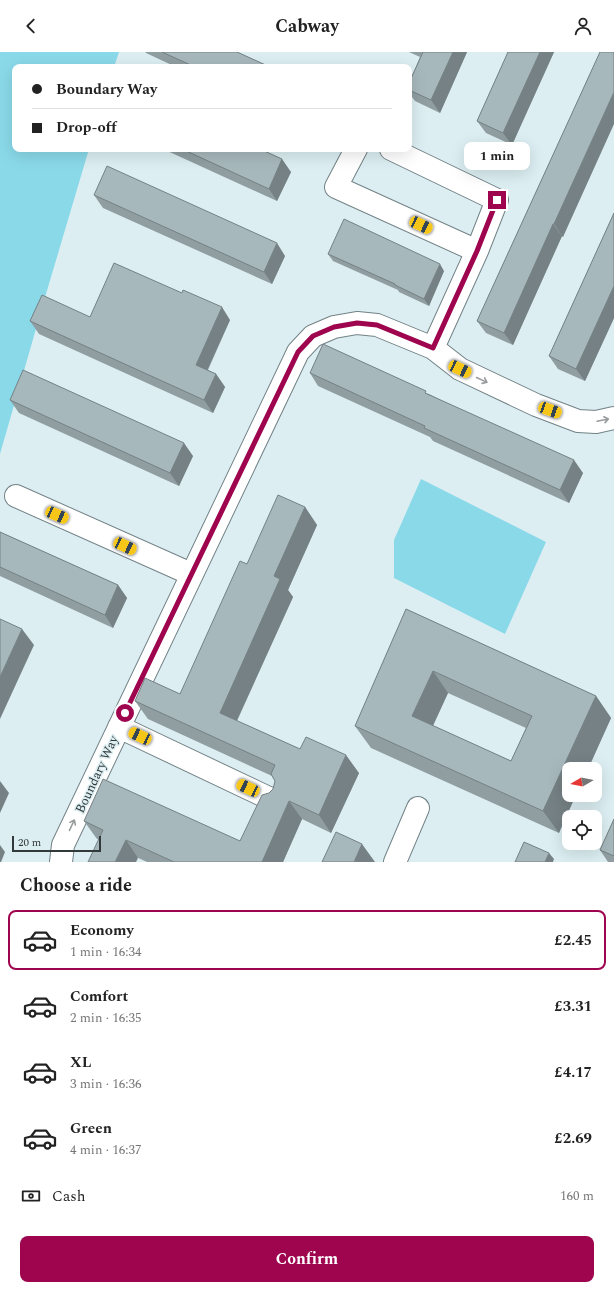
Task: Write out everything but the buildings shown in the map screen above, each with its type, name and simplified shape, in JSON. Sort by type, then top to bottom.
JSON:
[{"type":"street","points":[[354,152],[336,187],[477,251]]},
{"type":"street","points":[[397,152],[497,200],[477,251],[433,348]]},
{"type":"street","name":"Boundary Way","points":[[60,862],[63,844],[191,574],[298,352],[313,336],[334,327],[357,323],[377,325],[433,348],[460,369],[536,405],[578,421],[596,422],[614,418]]},
{"type":"street","points":[[16,496],[191,574]]},
{"type":"street","points":[[119,727],[275,800]]},
{"type":"street","points":[[395,862],[418,808]]},
{"type":"shaded area","points":[[0,52],[119,52],[115,64],[12,64],[12,152],[88,152],[0,454]]},
{"type":"shaded area","points":[[421,479],[546,542],[505,634],[394,578],[394,540]]},
{"type":"route","points":[[125,713],[298,352],[313,336],[334,327],[357,323],[377,325],[433,348],[477,251],[497,200]]}]
